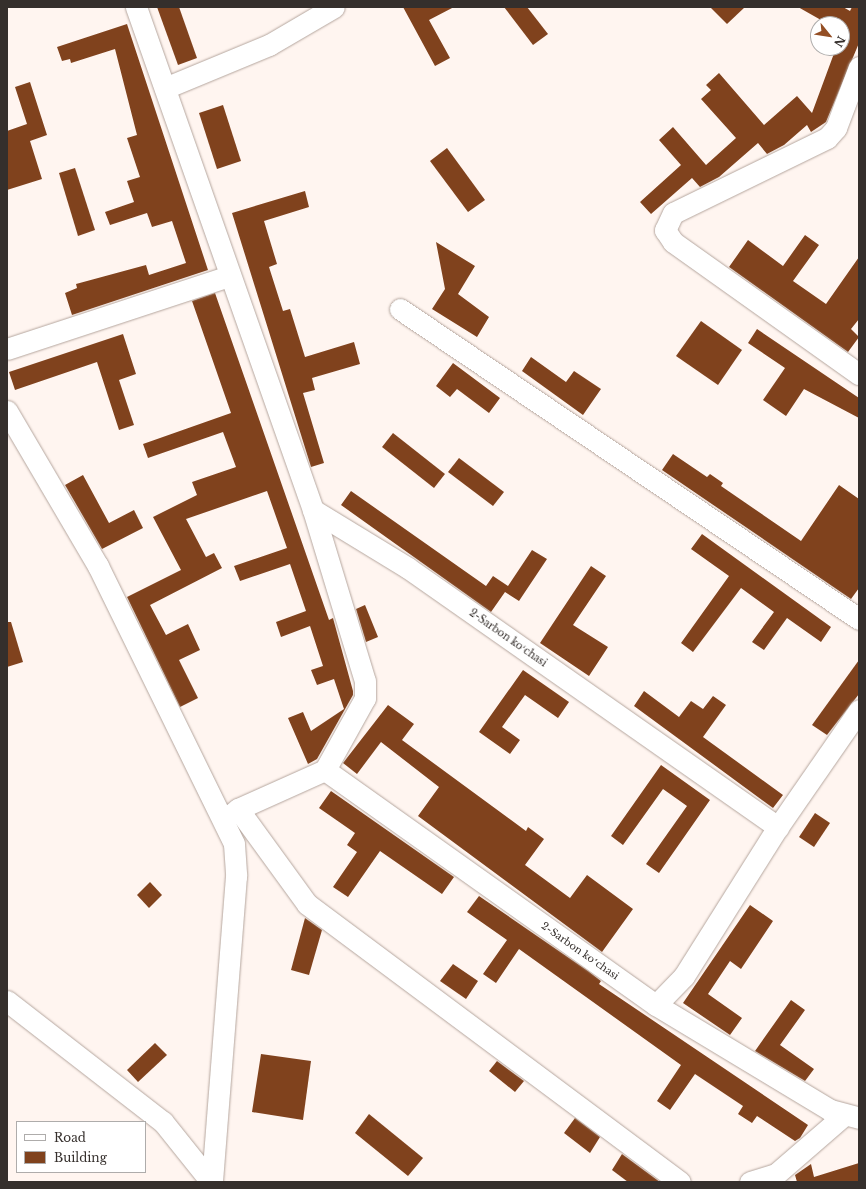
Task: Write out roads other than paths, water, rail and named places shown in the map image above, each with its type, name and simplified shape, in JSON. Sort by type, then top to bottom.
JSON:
[{"type":"street","points":[[136,7],[229,276],[313,510],[365,681],[365,698],[325,770],[231,814]]},
{"type":"street","points":[[165,88],[269,45],[334,7]]},
{"type":"street","points":[[859,67],[836,128],[827,138],[673,213],[665,230],[673,242],[859,374]]},
{"type":"street","points":[[7,349],[229,276]]},
{"type":"street","points":[[400,309],[859,619]]},
{"type":"street","points":[[7,411],[98,566],[231,814],[307,904],[680,1182]]},
{"type":"street","name":"2-Sarbon koʻchasi","points":[[313,510],[408,568],[778,827]]},
{"type":"street","points":[[656,1005],[684,976],[778,827],[859,710]]},
{"type":"street","name":"2-Sarbon koʻchasi","points":[[325,770],[656,1005],[830,1110],[852,1116]]},
{"type":"street","points":[[212,1182],[236,876],[231,814]]},
{"type":"street","points":[[7,1001],[163,1122],[212,1182]]},
{"type":"street","points":[[750,1182],[776,1174],[852,1116]]}]
